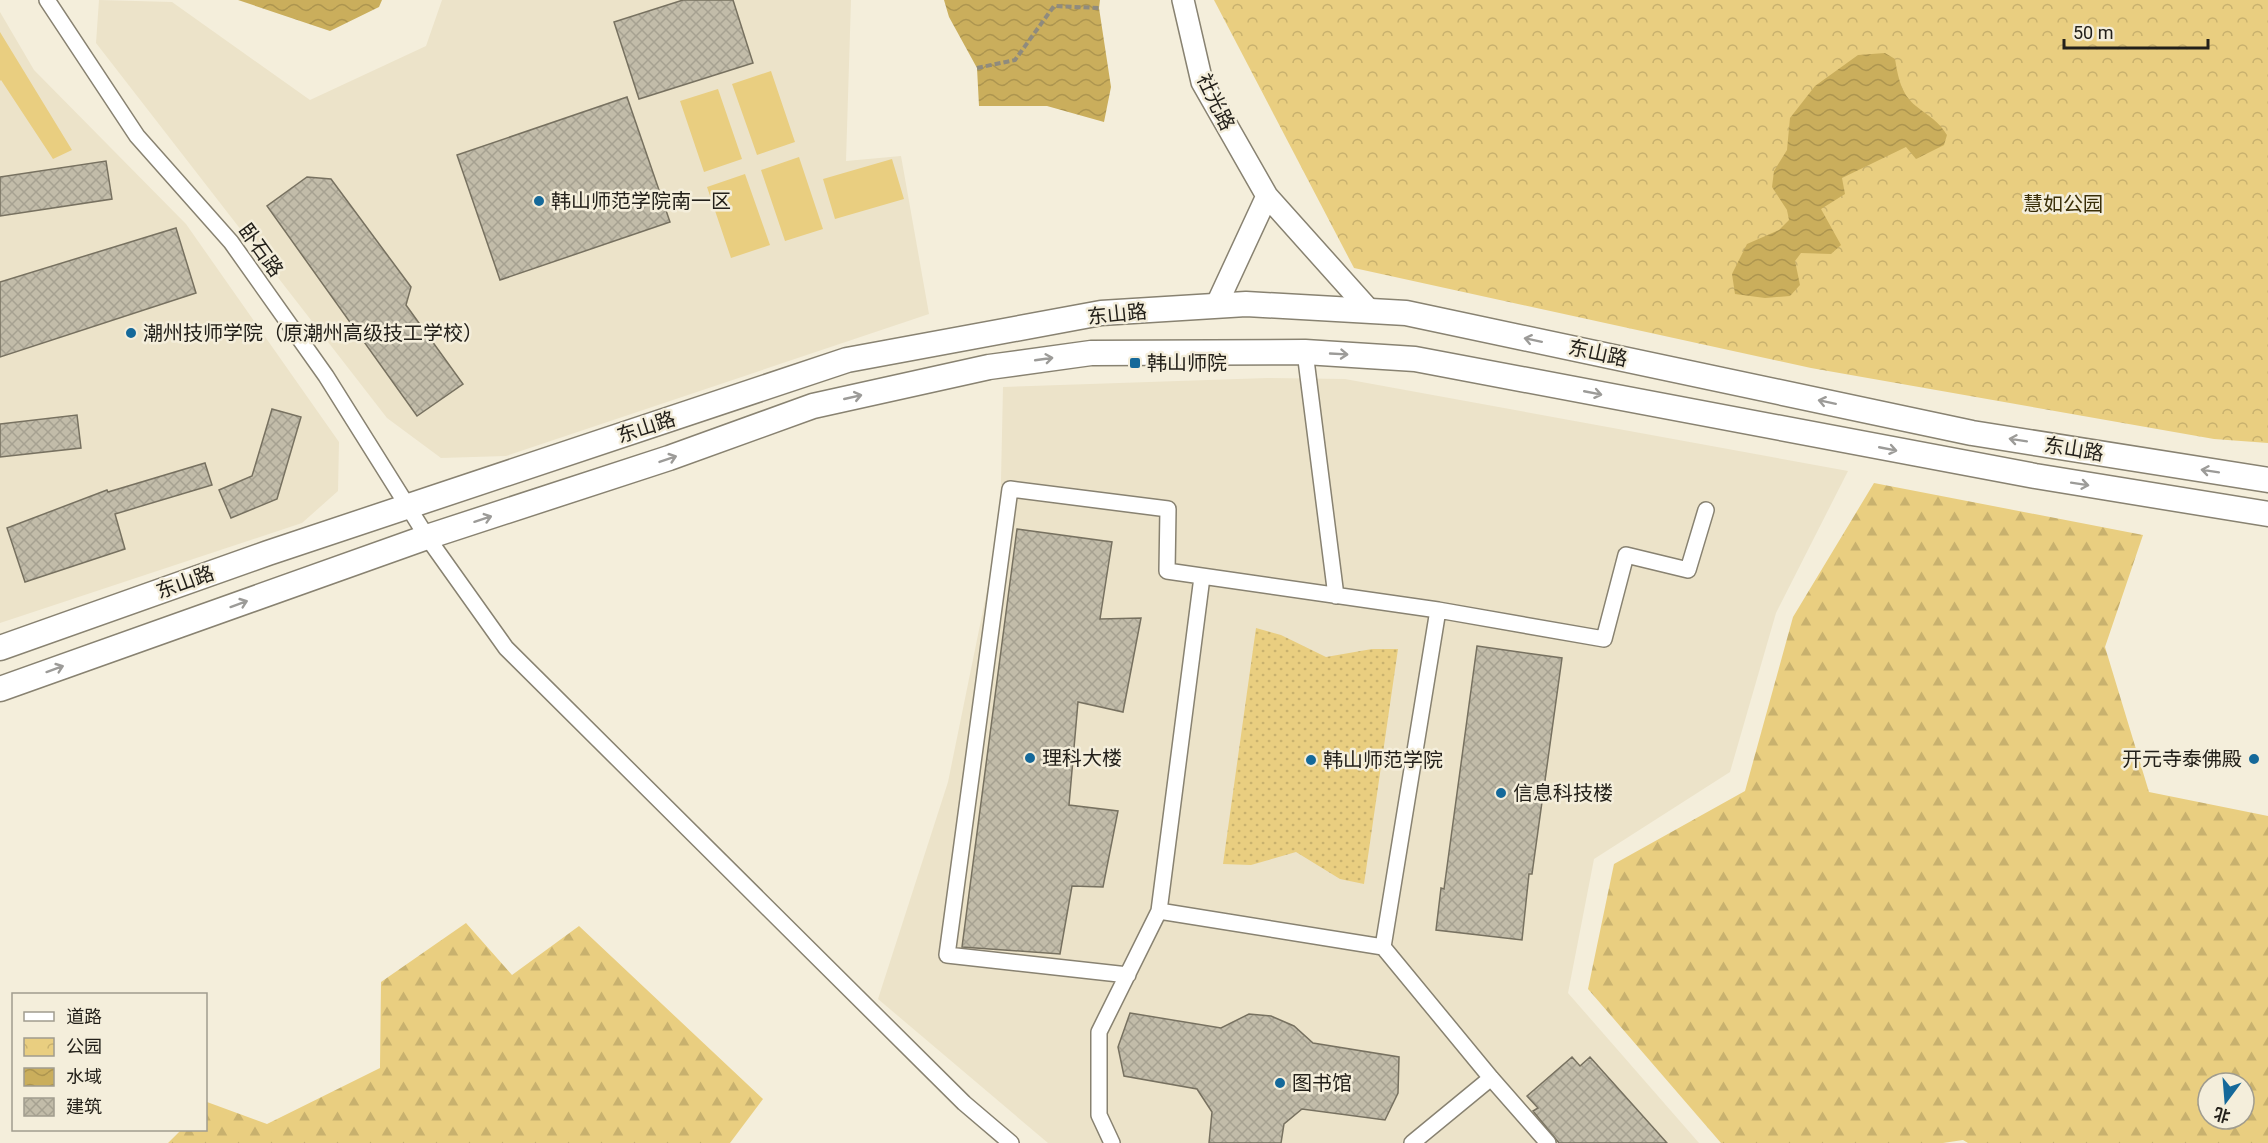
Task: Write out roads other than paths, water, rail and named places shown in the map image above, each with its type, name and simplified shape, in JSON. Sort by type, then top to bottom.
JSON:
[{"type":"main road","name":"东山路","points":[[0,648],[268,553],[847,360],[1101,313],[1246,304],[1406,313],[1972,433],[2268,480]]},
{"type":"main road","name":"东山路","points":[[0,689],[427,537],[669,459],[813,406],[989,367],[1091,353],[1305,352],[1415,358],[2035,476],[2268,514]]},
{"type":"street","name":"卧石路","points":[[46,0],[137,136],[231,242],[326,376],[427,537],[506,648],[964,1103],[1011,1143]]},
{"type":"street","name":"社光路","points":[[1184,0],[1202,82],[1267,196],[1370,310]]},
{"type":"street","points":[[1216,306],[1267,196]]},
{"type":"street","points":[[1305,352],[1336,596]]},
{"type":"street","points":[[1128,975],[947,955],[1010,489],[1168,509],[1167,571],[1438,610],[1604,639],[1626,555],[1688,570],[1706,510]]},
{"type":"street","points":[[1112,1143],[1099,1115],[1099,1032],[1159,911],[1202,577]]},
{"type":"street","points":[[1383,947],[1438,610]]},
{"type":"street","points":[[1159,911],[1383,947],[1548,1143]]},
{"type":"street","points":[[1412,1143],[1491,1078]]},
{"type":"water","points":[[238,0],[382,0],[379,7],[330,31]]},
{"type":"water","points":[[944,0],[1100,0],[1099,8],[1111,87],[1104,122],[1047,106],[979,106],[977,68],[949,17]]},
{"type":"water","points":[[1885,53],[1895,59],[1899,79],[1907,96],[1944,130],[1947,135],[1944,145],[1916,159],[1906,147],[1842,178],[1845,194],[1821,209],[1841,245],[1831,254],[1801,253],[1795,261],[1800,285],[1790,296],[1765,298],[1735,294],[1732,274],[1747,244],[1779,230],[1789,220],[1787,210],[1772,187],[1774,171],[1787,150],[1790,118],[1815,86],[1858,55]]},
{"type":"place","name":"韩山师范学院南一区","points":[[539,201]]},
{"type":"place","name":"潮州技师学院（原潮州高级技工学校）","points":[[131,333]]},
{"type":"place","name":"韩山师院","points":[[1135,363]]},
{"type":"place","name":"理科大楼","points":[[1030,758]]},
{"type":"place","name":"开元寺泰佛殿","points":[[2254,759]]},
{"type":"place","name":"韩山师范学院","points":[[1311,760]]},
{"type":"place","name":"信息科技楼","points":[[1501,793]]},
{"type":"place","name":"图书馆","points":[[1280,1083]]},
{"type":"park label","name":"慧如公园","points":[[2063,204]]}]
